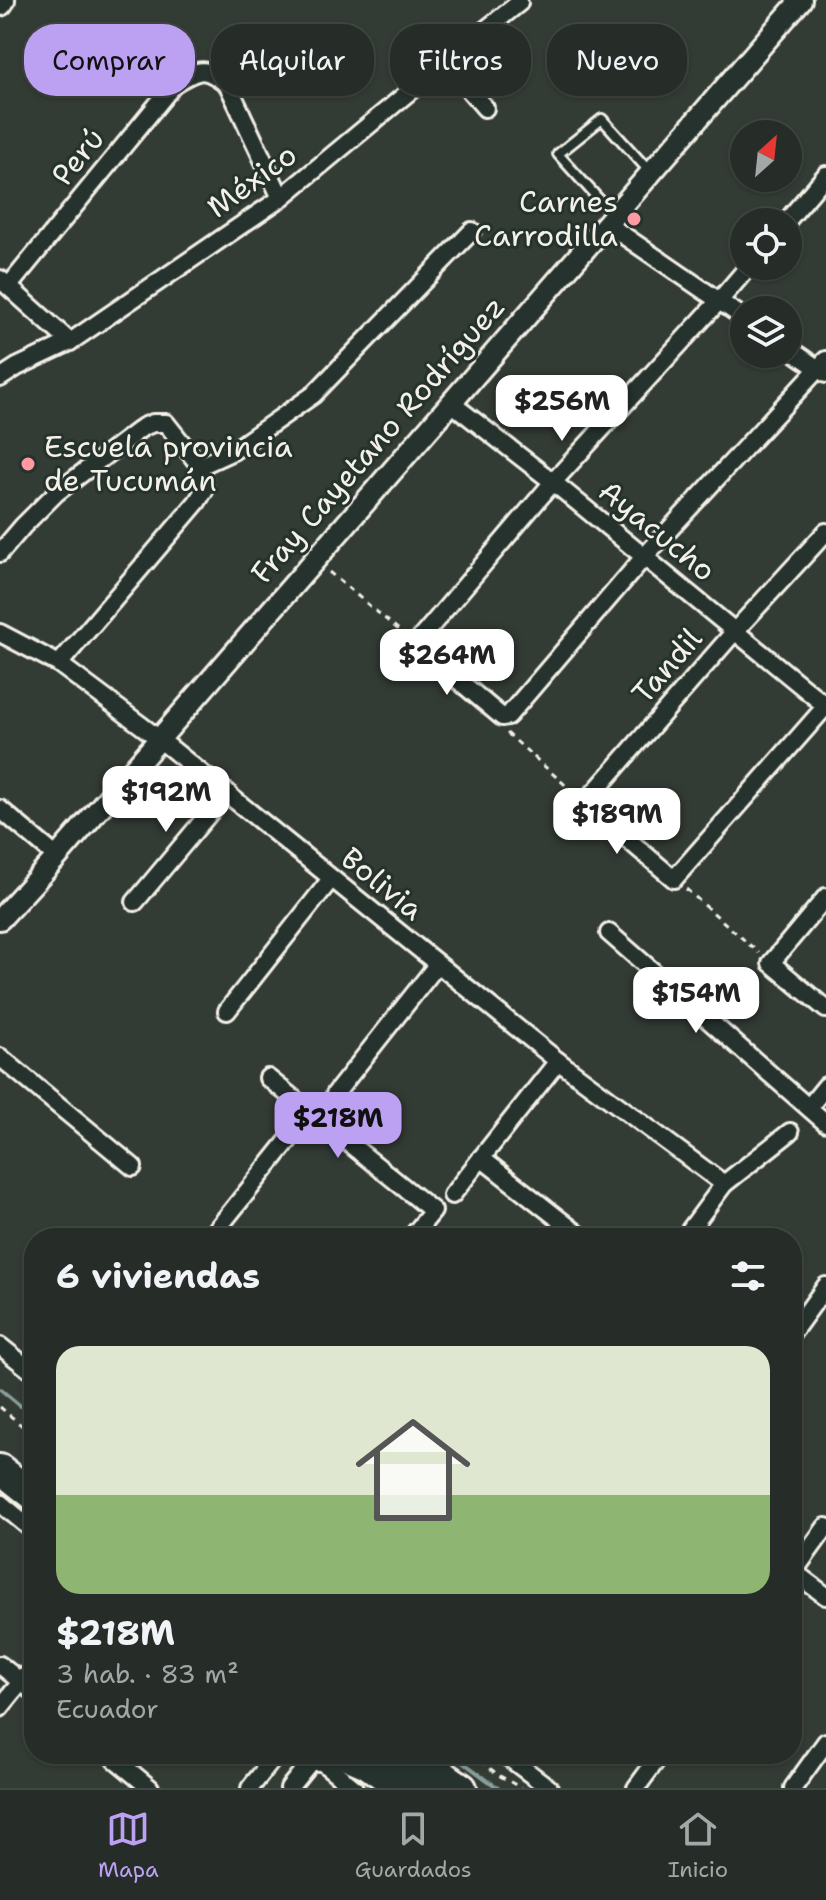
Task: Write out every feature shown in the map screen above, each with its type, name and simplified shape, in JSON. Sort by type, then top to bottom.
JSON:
[{"type":"highway","points":[[0,1447],[24,1466]]},
{"type":"highway","points":[[0,1469],[24,1488]]},
{"type":"highway","points":[[367,1764],[401,1788]]},
{"type":"highway","points":[[393,1764],[428,1788]]},
{"type":"highway","points":[[427,1764],[462,1788]]},
{"type":"street","name":"Fray Cayetano Rodríguez","points":[[0,919],[801,0]]},
{"type":"street","name":"México","points":[[493,24],[519,3]]},
{"type":"street","name":"Perú","points":[[4,282],[175,83],[196,71],[213,73],[228,85],[281,198]]},
{"type":"street","name":"México","points":[[0,378],[70,342],[281,198],[404,96]]},
{"type":"street","points":[[475,96],[485,108]]},
{"type":"street","points":[[798,208],[826,175]]},
{"type":"street","points":[[610,220],[730,308]]},
{"type":"street","points":[[200,466],[233,451],[313,395],[472,231]]},
{"type":"street","points":[[737,280],[553,482],[419,640],[419,645],[505,718],[508,716],[644,557],[824,368],[802,356]]},
{"type":"street","points":[[4,282],[70,342]]},
{"type":"street","name":"Ayacucho","points":[[450,402],[553,482],[826,706]]},
{"type":"street","points":[[0,553],[56,493],[143,427],[166,423],[200,466],[205,489],[197,502],[59,664]]},
{"type":"street","name":"Tandil","points":[[585,803],[826,532]]},
{"type":"street","name":"Bolivia","points":[[0,633],[59,664],[158,738],[558,1061],[724,1184]]},
{"type":"street","points":[[585,803],[674,879],[826,706]]},
{"type":"street","points":[[135,902],[227,792]]},
{"type":"street","points":[[0,809],[57,857]]},
{"type":"street","points":[[227,1011],[331,879]]},
{"type":"street","points":[[826,897],[771,963],[826,1009]]},
{"type":"street","points":[[609,933],[826,1123]]},
{"type":"street","points":[[335,1094],[437,965]]},
{"type":"street","points":[[0,1057],[133,1167]]},
{"type":"street","points":[[452,1195],[558,1061]]},
{"type":"street","points":[[268,1078],[433,1211],[419,1228]]},
{"type":"street","points":[[809,1107],[826,1086]]},
{"type":"street","points":[[218,1228],[311,1112]]},
{"type":"street","points":[[691,1228],[724,1184],[790,1132]]},
{"type":"street","points":[[481,1158],[570,1228]]},
{"type":"street","points":[[802,1319],[826,1286]]},
{"type":"street","points":[[0,1346],[24,1365]]},
{"type":"street","points":[[0,1503],[24,1523]]},
{"type":"street","points":[[802,1560],[826,1527]]},
{"type":"street","points":[[802,1579],[826,1596]]},
{"type":"street","points":[[0,1665],[24,1684]]},
{"type":"street","points":[[0,1708],[24,1690]]},
{"type":"street","points":[[793,1788],[826,1742]]},
{"type":"street","points":[[121,1764],[150,1788]]},
{"type":"street","points":[[250,1788],[269,1764]]},
{"type":"street","points":[[289,1788],[309,1764]]},
{"type":"street","points":[[327,1764],[354,1788]]},
{"type":"street","points":[[517,1764],[549,1788]]},
{"type":"street","points":[[636,1788],[654,1764]]},
{"type":"lane","points":[[610,220],[558,154],[602,119],[650,172]]},
{"type":"path","points":[[314,559],[419,645]]},
{"type":"path","points":[[505,718],[506,732],[585,803]]},
{"type":"path","points":[[674,879],[771,963]]},
{"type":"path","points":[[0,1407],[24,1427]]},
{"type":"path","points":[[484,1764],[521,1788]]},
{"type":"waterway","points":[[0,1389],[24,1409]]},
{"type":"waterway","points":[[466,1764],[498,1788]]},
{"type":"place","name":"Carnes Carrodilla","points":[[634,219]]},
{"type":"place","name":"Escuela provincia de Tucumán","points":[[28,464]]}]
